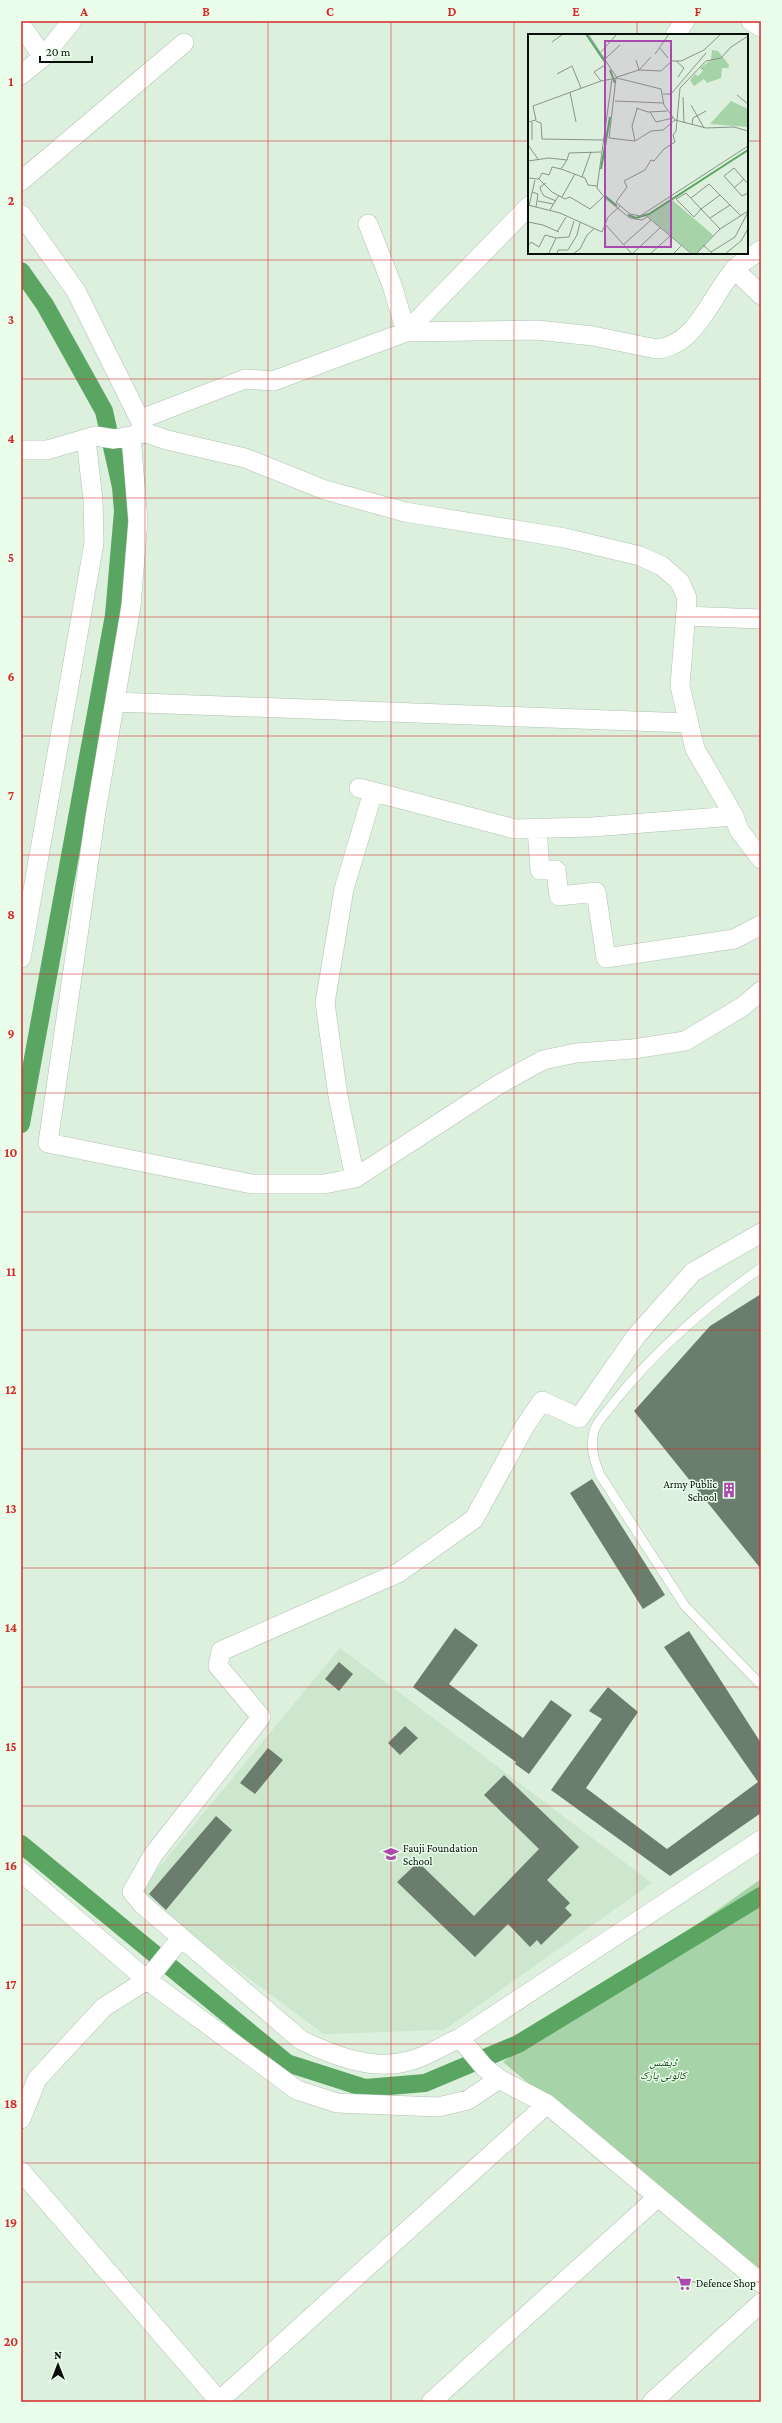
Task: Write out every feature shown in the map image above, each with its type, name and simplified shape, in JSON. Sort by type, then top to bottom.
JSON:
[{"type":"street","points":[[21,75],[43,57],[72,21]]},
{"type":"street","points":[[676,34],[685,21]]},
{"type":"street","points":[[751,21],[761,27]]},
{"type":"street","points":[[21,25],[43,57]]},
{"type":"street","points":[[21,181],[184,43]]},
{"type":"street","points":[[406,332],[528,207]]},
{"type":"street","points":[[21,214],[76,291],[133,432],[138,521],[131,606],[95,818],[48,1143],[252,1184],[324,1184],[356,1178],[498,1085],[543,1060],[576,1053],[633,1049],[685,1041],[742,1006],[761,991]]},
{"type":"street","points":[[368,224],[392,285],[406,332]]},
{"type":"street","points":[[21,450],[47,450],[90,438],[133,432],[245,379],[273,381],[406,332],[537,330],[593,336],[656,349],[666,348],[694,328],[734,269],[761,250]]},
{"type":"street","points":[[734,269],[761,295]]},
{"type":"street","points":[[133,432],[245,458],[325,490],[405,512],[565,538],[640,556],[662,566],[680,582],[687,598],[680,686],[696,749],[734,816],[739,830],[761,859]]},
{"type":"street","points":[[21,958],[94,543],[90,438]]},
{"type":"street","points":[[685,616],[761,619]]},
{"type":"street","points":[[115,702],[689,723]]},
{"type":"street","points":[[356,1178],[338,1096],[325,1003],[344,889],[366,790],[515,829],[592,827],[734,816]]},
{"type":"street","points":[[537,828],[540,870],[556,870],[559,896],[596,892],[606,958],[734,939],[761,925]]},
{"type":"street","points":[[761,1233],[693,1272],[636,1336],[579,1418],[542,1401],[525,1426],[474,1519],[398,1573],[221,1651],[218,1666],[261,1717],[153,1855],[132,1892],[178,1942],[302,2040],[332,2055],[374,2064],[409,2061],[464,2043],[761,1840]]},
{"type":"street","points":[[21,1872],[147,1980],[297,2090],[338,2103],[438,2107],[468,2100],[499,2079]]},
{"type":"street","points":[[21,2119],[37,2079],[104,2007],[147,1980],[178,1942]]},
{"type":"street","points":[[464,2043],[484,2067],[499,2079],[547,2104],[761,2283]]},
{"type":"street","points":[[21,2171],[219,2401],[547,2104]]},
{"type":"street","points":[[432,2402],[658,2197]]},
{"type":"street","points":[[652,2402],[761,2303]]},
{"type":"lane","points":[[761,1268],[734,1287],[676,1334],[638,1372],[594,1430],[592,1452],[600,1475],[685,1606],[761,1685]]},
{"type":"shaded area","name":"Fauji Foundation School","points":[[340,1648],[652,1883],[444,2030],[324,2034],[136,1895]]},
{"type":"green space","name":"ڈیفنس کالونی پارک","points":[[761,1879],[761,2277],[503,2062]]},
{"type":"building","name":"Army Public School","points":[[761,1294],[761,1569],[634,1411],[710,1326]]},
{"type":"building","points":[[592,1479],[665,1595],[643,1609],[570,1493]]},
{"type":"building","points":[[455,1628],[478,1645],[449,1684],[523,1738],[551,1700],[572,1715],[529,1774],[515,1764],[516,1762],[413,1687]]},
{"type":"building","points":[[689,1631],[761,1743],[761,1813],[670,1876],[551,1790],[602,1719],[589,1711],[608,1687],[638,1712],[586,1788],[667,1849],[758,1782],[664,1647]]},
{"type":"building","points":[[339,1662],[353,1674],[339,1691],[325,1679]]},
{"type":"building","points":[[405,1726],[418,1738],[400,1755],[388,1743]]},
{"type":"building","points":[[268,1748],[283,1760],[255,1794],[240,1783]]},
{"type":"building","points":[[504,1775],[579,1847],[547,1880],[570,1903],[565,1908],[572,1915],[541,1945],[537,1940],[530,1947],[508,1924],[475,1957],[397,1882],[418,1862],[474,1916],[539,1849],[484,1795]]},
{"type":"building","points":[[216,1816],[232,1830],[166,1910],[149,1894]]},
{"type":"waterway","points":[[21,271],[45,305],[104,411],[121,487],[123,511],[114,615],[21,1124]]},
{"type":"waterway","points":[[21,1844],[287,2063],[365,2088],[425,2083],[518,2044],[761,1896]]},
{"type":"place","name":"Army Public School","points":[[729,1490]]},
{"type":"place","name":"Fauji Foundation School","points":[[391,1854]]},
{"type":"place","name":"Defence Shop","points":[[684,2283]]}]
